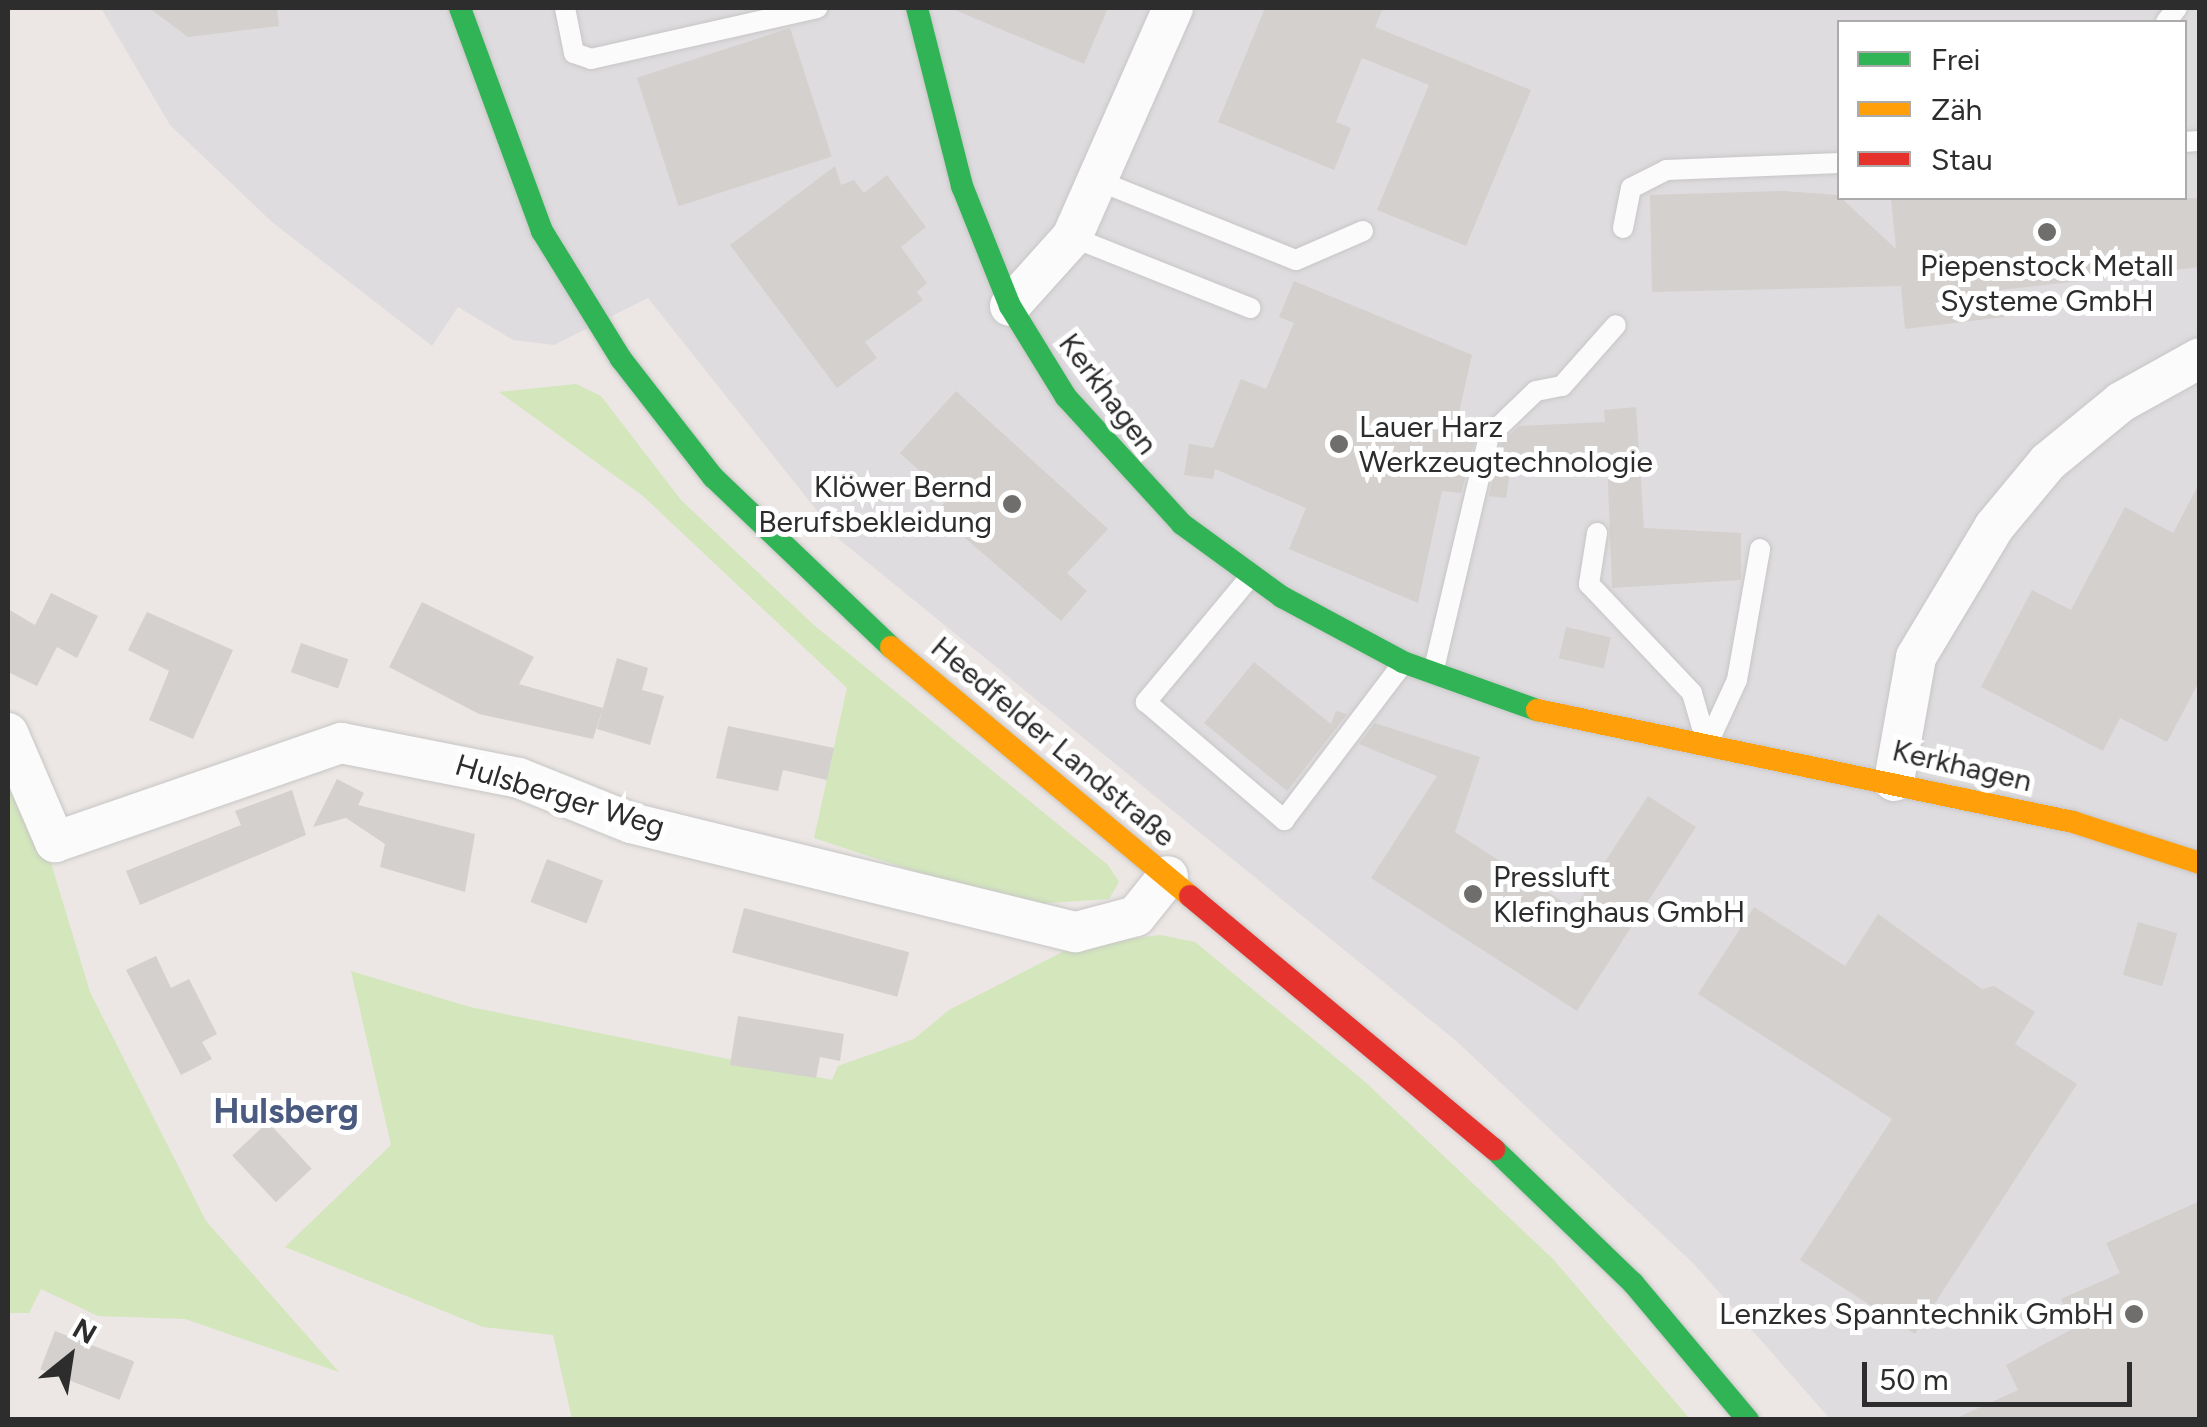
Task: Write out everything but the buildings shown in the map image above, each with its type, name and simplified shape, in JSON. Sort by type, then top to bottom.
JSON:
[{"type":"main road","name":"Heedfelder Landstraße","points":[[460,8],[542,230],[621,360],[713,477],[884,642],[1521,1172],[1632,1283],[1748,1420]]},
{"type":"main road","name":"Kerkhagen","points":[[917,8],[944,133],[1010,306],[1119,464],[1252,576],[1403,662],[1515,704],[1894,781],[2200,863]]},
{"type":"street","points":[[1010,306],[1072,237],[1173,8]]},
{"type":"street","points":[[1894,781],[1916,658],[1994,527],[2048,462],[2121,402],[2200,358]]},
{"type":"street","name":"Hulsberger Weg","points":[[8,733],[55,842],[341,743],[486,770],[630,822],[1076,932],[1136,916],[1168,876]]},
{"type":"lane","points":[[565,8],[574,53],[590,59],[817,8]]},
{"type":"lane","points":[[1623,228],[1631,188],[1666,170],[1837,163]]},
{"type":"lane","points":[[1099,181],[1296,260],[1363,231]]},
{"type":"lane","points":[[1072,237],[1250,308]]},
{"type":"lane","points":[[1432,675],[1489,436],[1536,391],[1562,386],[1616,324]]},
{"type":"lane","points":[[1596,533],[1589,584],[1692,693],[1707,745]]},
{"type":"lane","points":[[1707,745],[1737,680],[1760,550]]},
{"type":"lane","points":[[1252,576],[1146,702],[1284,820],[1403,662]]},
{"type":"shaded area","points":[[101,8],[2199,8],[2199,1419],[1830,1419],[1695,1265],[1455,1040],[841,541],[648,298],[554,345],[513,340],[458,307],[432,346],[272,222],[170,125]]},
{"type":"green space","points":[[576,384],[601,396],[681,500],[815,626],[1108,865],[1119,882],[1109,899],[1017,905],[814,838],[847,688],[643,496],[499,392]]},
{"type":"green space","points":[[8,748],[26,780],[90,992],[206,1221],[339,1372],[185,1319],[98,1316],[41,1289],[29,1313],[8,1313]]},
{"type":"green space","points":[[1160,935],[1195,942],[1363,1080],[1553,1259],[1690,1419],[572,1419],[553,1335],[483,1327],[285,1247],[391,1145],[351,971],[470,1007],[832,1080],[838,1066],[914,1039],[949,1010],[1074,946]]},
{"type":"traffic: fast","points":[[460,8],[542,231],[621,359],[713,477],[891,647]]},
{"type":"traffic: fast","points":[[917,8],[962,186],[1010,306],[1066,397],[1182,524],[1282,597],[1403,662],[1537,710]]},
{"type":"traffic: fast","points":[[1494,1149],[1633,1283],[1748,1420]]},
{"type":"traffic: slow","points":[[891,647],[1190,896]]},
{"type":"traffic: slow","points":[[1537,710],[2073,822],[2200,863]]},
{"type":"traffic: jam","points":[[1190,896],[1494,1149]]},
{"type":"place","name":"Piepenstock Metall Systeme GmbH","points":[[2047,232]]},
{"type":"place","name":"Lauer Harz Werkzeugtechnologie","points":[[1339,444]]},
{"type":"place","name":"Klöwer Bernd Berufsbekleidung","points":[[1012,504]]},
{"type":"place","name":"Pressluft Klefinghaus GmbH","points":[[1473,894]]},
{"type":"place","name":"Lenzkes Spanntechnik GmbH","points":[[2134,1314]]},
{"type":"district","name":"Hulsberg","points":[[286,1111]]}]
